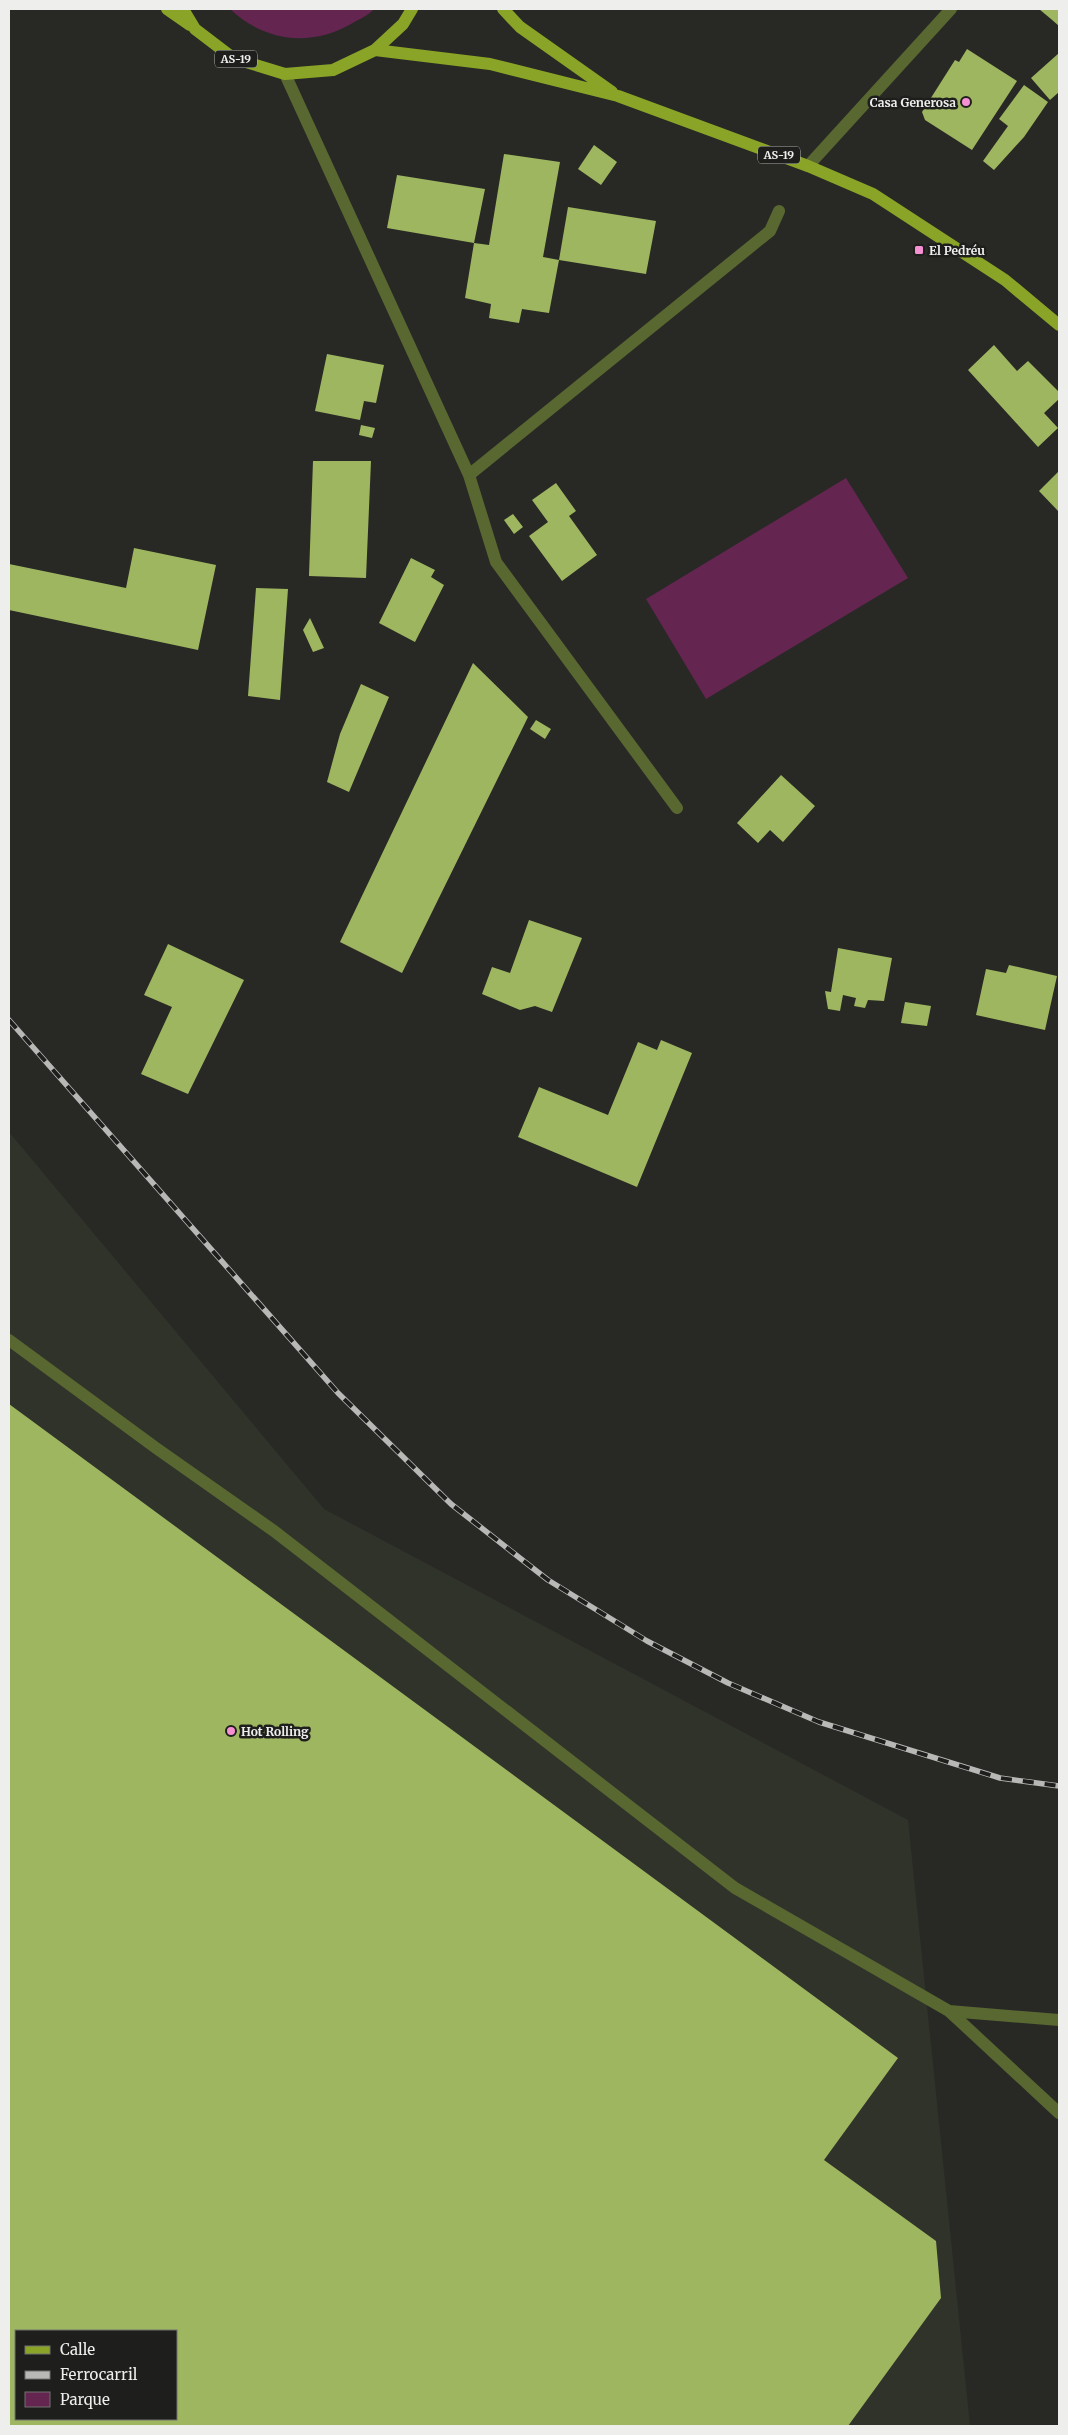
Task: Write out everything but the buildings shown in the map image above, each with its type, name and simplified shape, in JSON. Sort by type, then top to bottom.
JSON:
[{"type":"main road","name":"AS-19","points":[[167,9],[233,58],[285,74],[332,70],[375,50],[403,24],[412,9]]},
{"type":"main road","name":"AS-19","points":[[182,9],[195,29]]},
{"type":"main road","name":"AS-19","points":[[503,9],[520,27],[618,96]]},
{"type":"main road","name":"AS-19","points":[[375,50],[490,64],[618,96],[808,166],[880,199],[1005,280],[1059,325]]},
{"type":"street","points":[[808,166],[951,9]]},
{"type":"street","points":[[285,74],[469,475],[496,562],[677,808]]},
{"type":"street","points":[[469,475],[770,231],[779,211]]},
{"type":"street","points":[[9,1340],[156,1448],[274,1531],[735,1888],[949,2011],[1059,2113]]},
{"type":"street","points":[[949,2011],[1059,2020]]},
{"type":"shaded area","name":"Hot Rolling","points":[[9,1132],[324,1509],[908,1820],[970,2426],[9,2426]]},
{"type":"green space","points":[[230,9],[374,9],[369,14],[335,31],[320,36],[288,38],[258,29]]},
{"type":"green space","points":[[846,478],[908,578],[706,699],[646,599]]},
{"type":"railway","points":[[9,1020],[338,1393],[451,1504],[548,1580],[647,1641],[728,1683],[819,1722],[1000,1778],[1059,1786]]},
{"type":"place","name":"Casa Generosa","points":[[966,102]]},
{"type":"place","name":"El Pedréu","points":[[919,250]]},
{"type":"place","name":"Hot Rolling","points":[[231,1731]]}]
